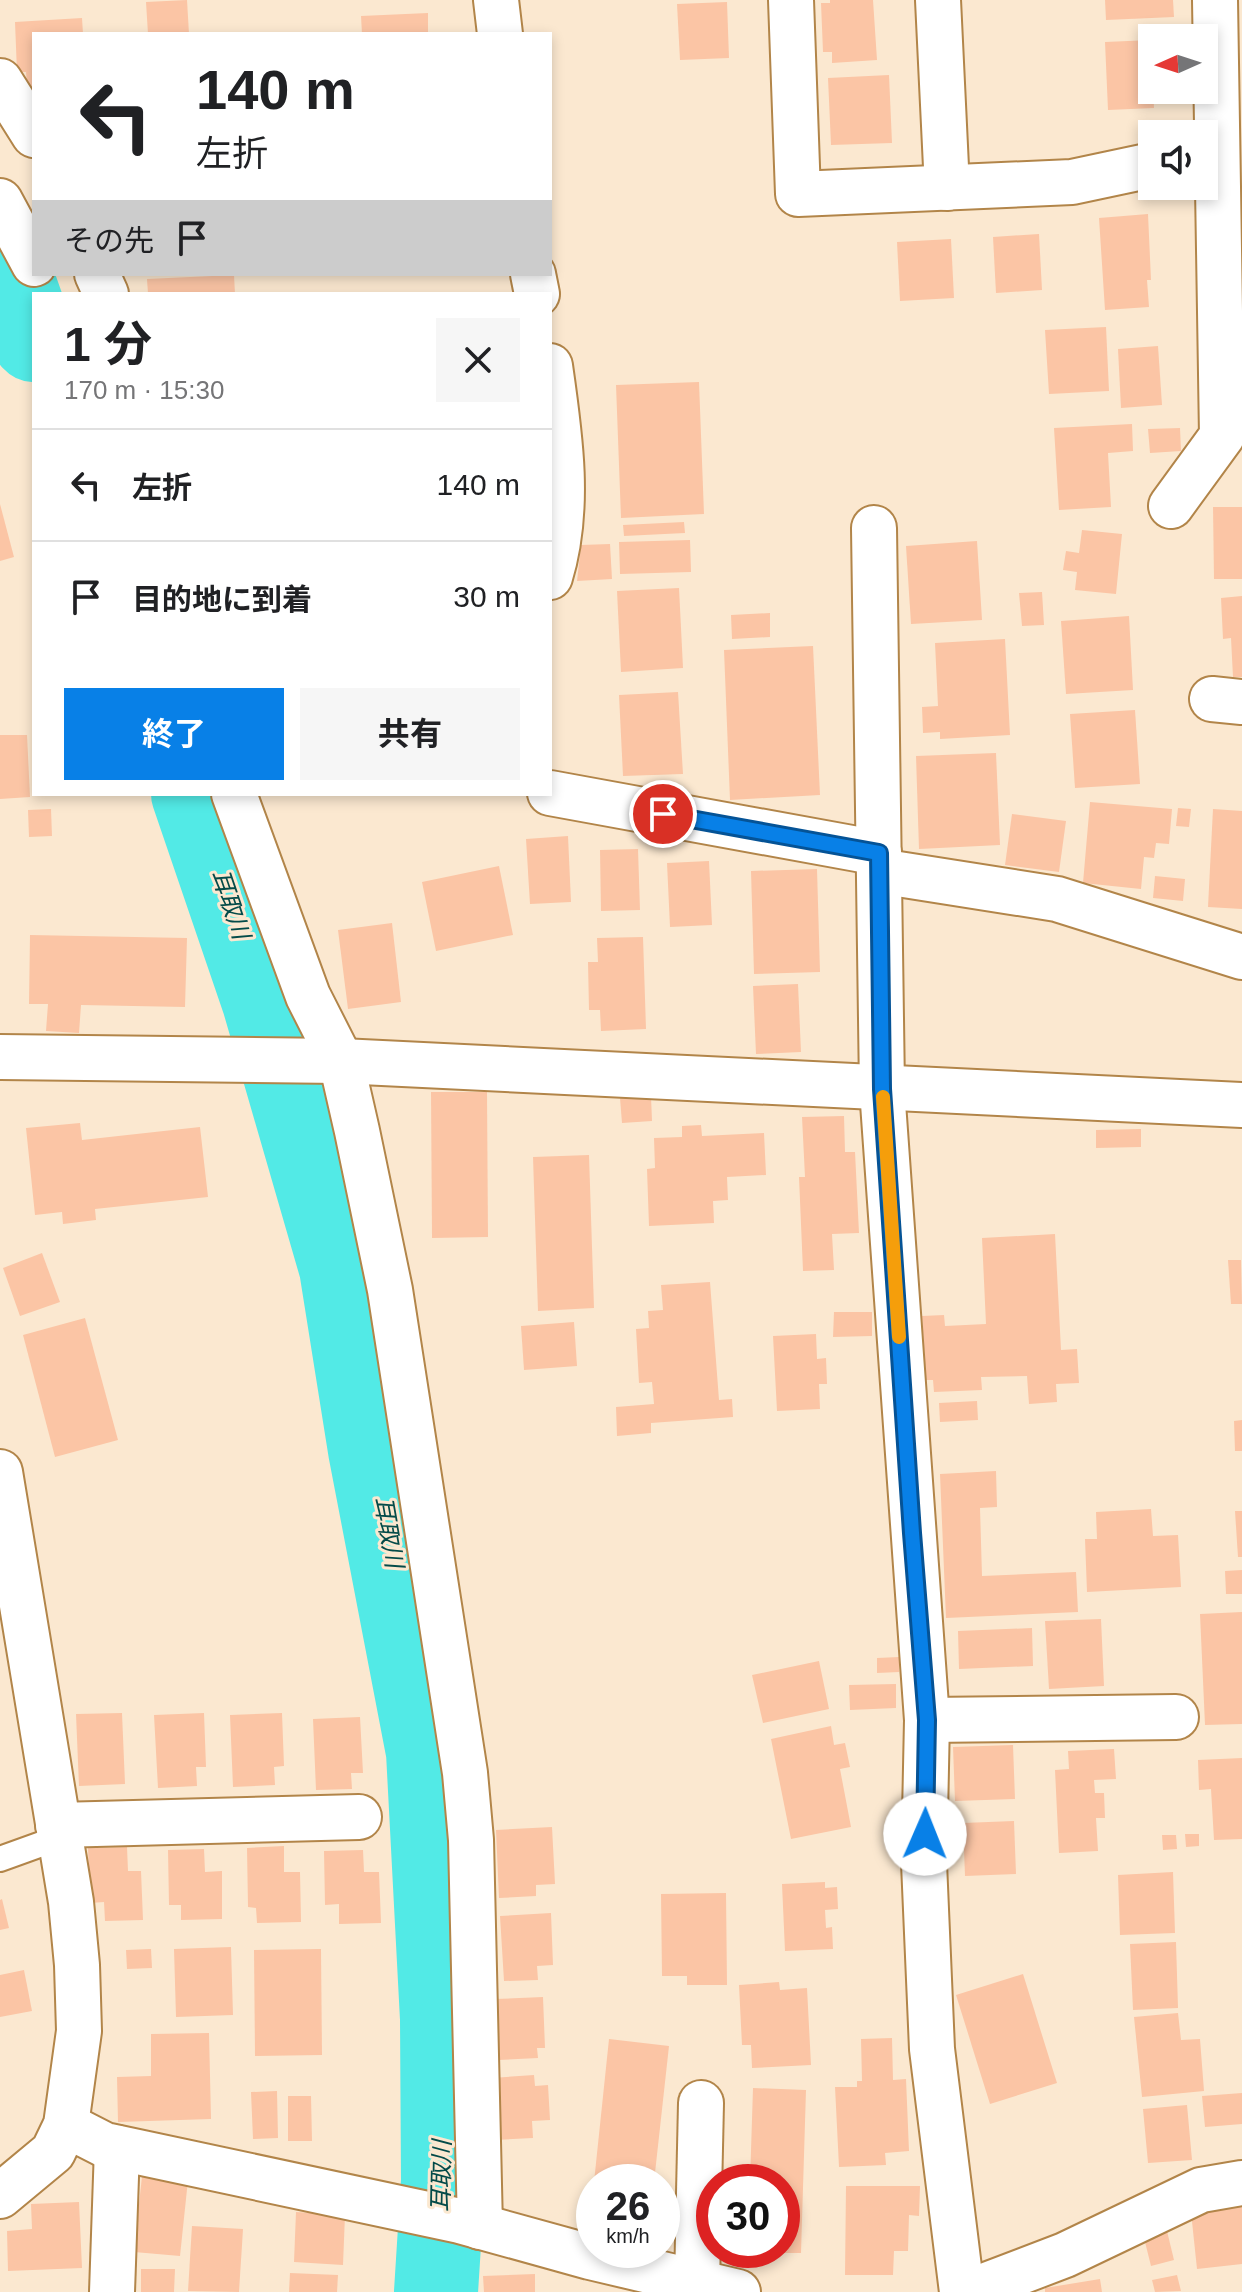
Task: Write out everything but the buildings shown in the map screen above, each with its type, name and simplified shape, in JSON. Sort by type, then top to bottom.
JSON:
[{"type":"street","points":[[496,0],[500,32]]},
{"type":"street","points":[[791,0],[798,194],[1072,182],[1138,168]]},
{"type":"street","points":[[938,0],[947,188]]},
{"type":"street","points":[[1212,120],[1215,0]]},
{"type":"street","points":[[0,81],[32,132]]},
{"type":"street","points":[[1171,506],[1222,436],[1213,200]]},
{"type":"street","points":[[0,201],[32,260]]},
{"type":"street","points":[[552,381],[562,457],[560,515],[552,565]]},
{"type":"street","points":[[874,528],[882,1089],[927,1720],[924,1863],[932,2049],[962,2292]]},
{"type":"street","points":[[552,793],[1057,899],[1242,957]]},
{"type":"street","points":[[235,796],[308,996],[336,1061],[390,1290],[465,1773],[471,1840],[470,2224]]},
{"type":"street","points":[[0,1057],[336,1061],[1242,1105]]},
{"type":"street","points":[[0,2196],[53,2152],[66,2125],[79,2031],[77,1965],[60,1831],[1,1482]]},
{"type":"street","points":[[927,1720],[1176,1717]]},
{"type":"street","points":[[60,1831],[359,1817]]},
{"type":"street","points":[[66,2125],[117,2148],[470,2224],[608,2277],[727,2290],[701,2103]]},
{"type":"street","points":[[112,2292],[117,2148]]},
{"type":"street","points":[[968,2292],[1065,2255],[1201,2190],[1242,2183]]},
{"type":"lane","points":[[0,1859],[60,1831]]},
{"type":"waterway","name":"耳取川","points":[[0,257],[11,275],[32,334]]},
{"type":"waterway","name":"耳取川","points":[[194,796],[264,1002],[341,1268],[370,1450],[428,1752],[442,2019],[443,2181],[436,2292]]},
{"type":"slow traffic","points":[[883,1097],[899,1337]]},
{"type":"route","points":[[663,814],[879,853],[882,1089],[927,1720],[925,1834]]}]
